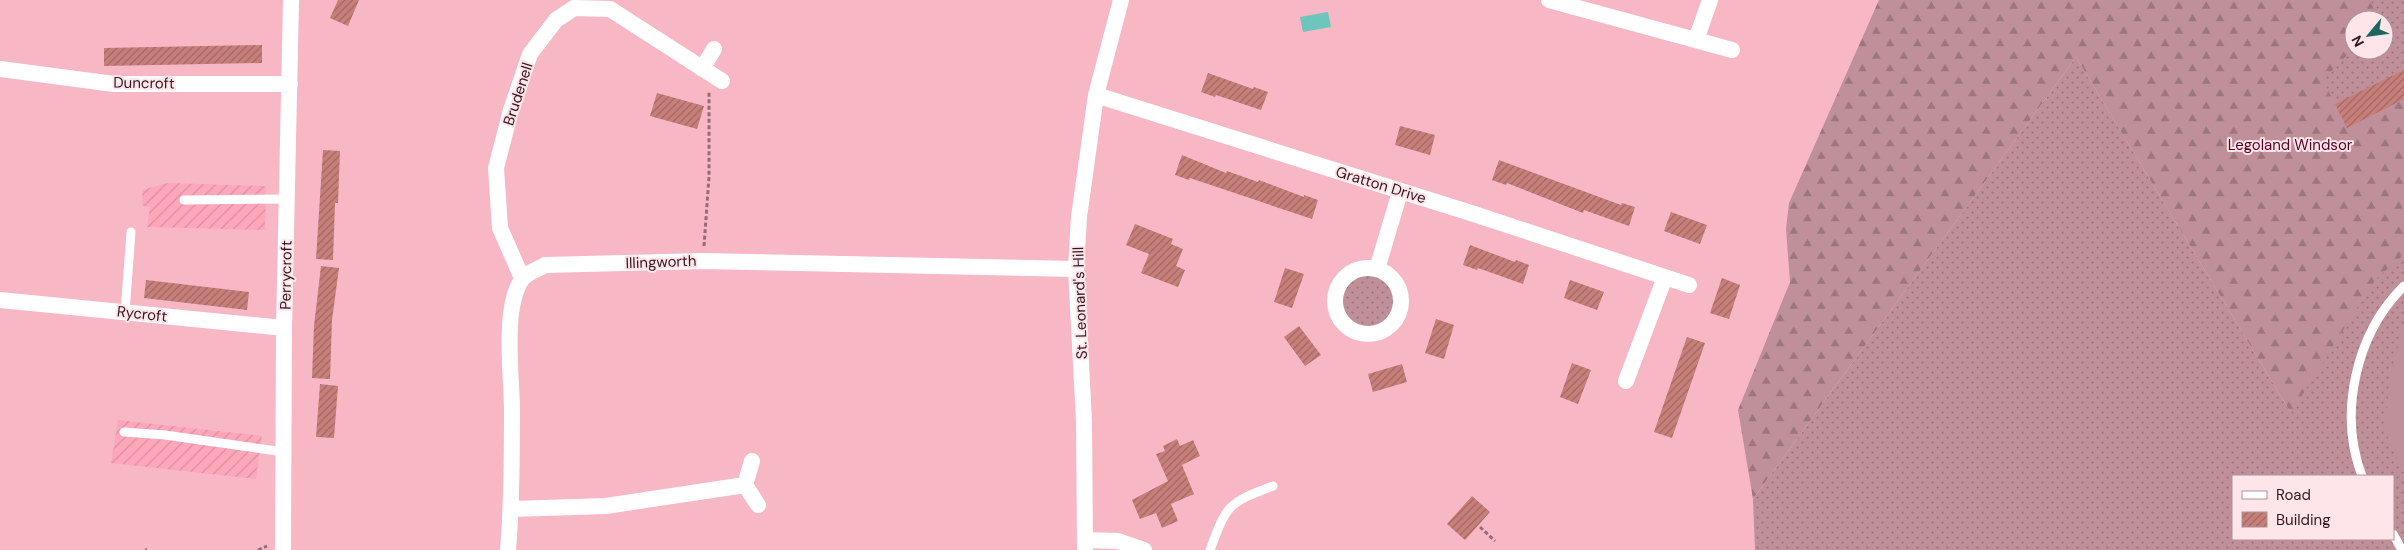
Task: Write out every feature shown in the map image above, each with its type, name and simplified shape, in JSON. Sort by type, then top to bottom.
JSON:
[{"type":"street","name":"Perrycroft","points":[[284,550],[284,328],[290,84],[290,0]]},
{"type":"street","name":"St. Leonard's Hill","points":[[1085,545],[1080,321],[1076,269],[1079,217],[1096,95],[1121,0]]},
{"type":"street","points":[[1549,0],[1732,50]]},
{"type":"street","points":[[1696,40],[1710,0]]},
{"type":"street","name":"Brudenell","points":[[522,278],[500,228],[496,168],[511,110],[530,54],[556,20],[573,4],[610,9],[711,74]]},
{"type":"street","points":[[711,74],[714,49]]},
{"type":"street","name":"Duncroft","points":[[0,69],[114,84],[290,84]]},
{"type":"street","name":"Gratton Drive","points":[[1096,95],[1689,285]]},
{"type":"street","points":[[1378,269],[1400,192]]},
{"type":"street","name":"Illingworth","points":[[522,278],[545,265],[703,261],[1076,269]]},
{"type":"street","points":[[1367,267],[1378,269],[1388,274],[1398,287],[1402,303],[1399,314],[1393,324],[1384,330],[1374,334],[1354,332],[1344,324],[1338,315],[1335,304],[1336,293],[1340,283],[1351,272],[1367,267]]},
{"type":"street","points":[[1626,381],[1665,277]]},
{"type":"street","points":[[508,550],[512,510],[510,345],[513,302],[522,278]]},
{"type":"street","name":"Rycroft","points":[[0,300],[284,328]]},
{"type":"street","points":[[745,486],[752,461]]},
{"type":"street","points":[[512,510],[606,506],[745,486]]},
{"type":"street","points":[[745,486],[758,505]]},
{"type":"street","points":[[1085,545],[1118,541],[1144,550]]},
{"type":"lane","points":[[184,200],[287,199]]},
{"type":"lane","points":[[125,312],[131,232]]},
{"type":"lane","points":[[2362,475],[2356,453],[2352,419],[2356,377],[2362,351],[2377,320],[2404,286]]},
{"type":"lane","points":[[124,432],[165,435],[284,452]]},
{"type":"lane","points":[[1210,550],[1226,511],[1242,499],[1273,486]]},
{"type":"lane","points":[[2394,536],[2402,550]]},
{"type":"path","points":[[703,261],[709,177],[711,74]]},
{"type":"path","points":[[1480,527],[1495,540]]},
{"type":"shaded area","points":[[167,183],[266,186],[265,230],[147,227],[150,207],[143,206],[142,190]]},
{"type":"shaded area","points":[[118,420],[262,436],[256,479],[111,463]]},
{"type":"green space","name":"Legoland Windsor","points":[[1879,0],[2369,0],[2374,10],[2344,10],[2344,58],[2323,80],[2347,128],[2404,99],[2404,254],[2374,281],[2291,413],[2076,57],[1753,499],[1738,410],[1790,282],[1786,229],[1789,203]]},
{"type":"green space","name":"Legoland Windsor","points":[[2105,0],[2404,0],[2404,550],[1755,550],[1753,499],[2076,57],[2291,413]]},
{"type":"green space","points":[[1363,275],[1373,275],[1387,282],[1394,296],[1394,306],[1387,320],[1373,327],[1363,327],[1353,323],[1346,316],[1342,306],[1342,296],[1346,286],[1353,279]]},
{"type":"green space","points":[[2402,331],[2404,331],[2404,473],[2385,431],[2390,377]]},
{"type":"water","points":[[1328,12],[1331,27],[1303,32],[1300,17]]},
{"type":"building","points":[[338,0],[359,0],[348,26],[330,18]]},
{"type":"building","points":[[262,45],[262,63],[104,66],[104,48]]},
{"type":"building","points":[[2404,70],[2404,99],[2347,128],[2335,104]]},
{"type":"building","points":[[1208,73],[1253,89],[1254,87],[1268,92],[1261,110],[1201,92]]},
{"type":"building","points":[[657,93],[704,106],[697,129],[650,116]]},
{"type":"building","points":[[1400,126],[1435,135],[1430,155],[1395,145]]},
{"type":"building","points":[[323,150],[340,151],[338,203],[335,203],[333,260],[316,259]]},
{"type":"building","points":[[1182,155],[1226,173],[1227,171],[1258,182],[1259,180],[1304,197],[1304,195],[1318,200],[1312,219],[1190,178],[1189,180],[1175,175]]},
{"type":"building","points":[[1499,160],[1621,205],[1622,203],[1635,207],[1629,226],[1584,210],[1583,213],[1507,183],[1506,185],[1492,180]]},
{"type":"building","points":[[1671,212],[1707,225],[1700,244],[1664,231]]},
{"type":"building","points":[[1135,224],[1173,239],[1171,244],[1183,249],[1176,266],[1185,270],[1178,287],[1141,273],[1149,254],[1126,245]]},
{"type":"building","points":[[1470,245],[1515,262],[1516,260],[1529,265],[1523,284],[1478,268],[1477,270],[1463,265]]},
{"type":"building","points":[[321,266],[339,268],[332,320],[330,379],[312,378],[314,326]]},
{"type":"building","points":[[1285,268],[1304,274],[1292,308],[1274,302]]},
{"type":"building","points":[[1722,278],[1740,285],[1729,319],[1710,313]]},
{"type":"building","points":[[146,280],[249,292],[247,310],[144,298]]},
{"type":"building","points":[[1570,280],[1604,292],[1597,310],[1564,298]]},
{"type":"building","points":[[1436,319],[1454,325],[1444,359],[1425,353]]},
{"type":"building","points":[[1299,326],[1321,355],[1305,366],[1284,337]]},
{"type":"building","points":[[1687,337],[1705,343],[1672,438],[1654,432]]},
{"type":"building","points":[[1572,363],[1591,370],[1578,404],[1560,397]]},
{"type":"building","points":[[1402,364],[1407,382],[1373,392],[1368,374]]},
{"type":"building","points":[[320,384],[338,386],[334,438],[316,437]]},
{"type":"building","points":[[1177,439],[1180,446],[1193,440],[1200,456],[1182,465],[1194,494],[1171,504],[1178,521],[1162,528],[1156,513],[1140,519],[1132,500],[1168,481],[1156,454],[1165,451],[1163,446]]},
{"type":"building","points":[[1472,496],[1490,512],[1465,540],[1447,524]]}]
